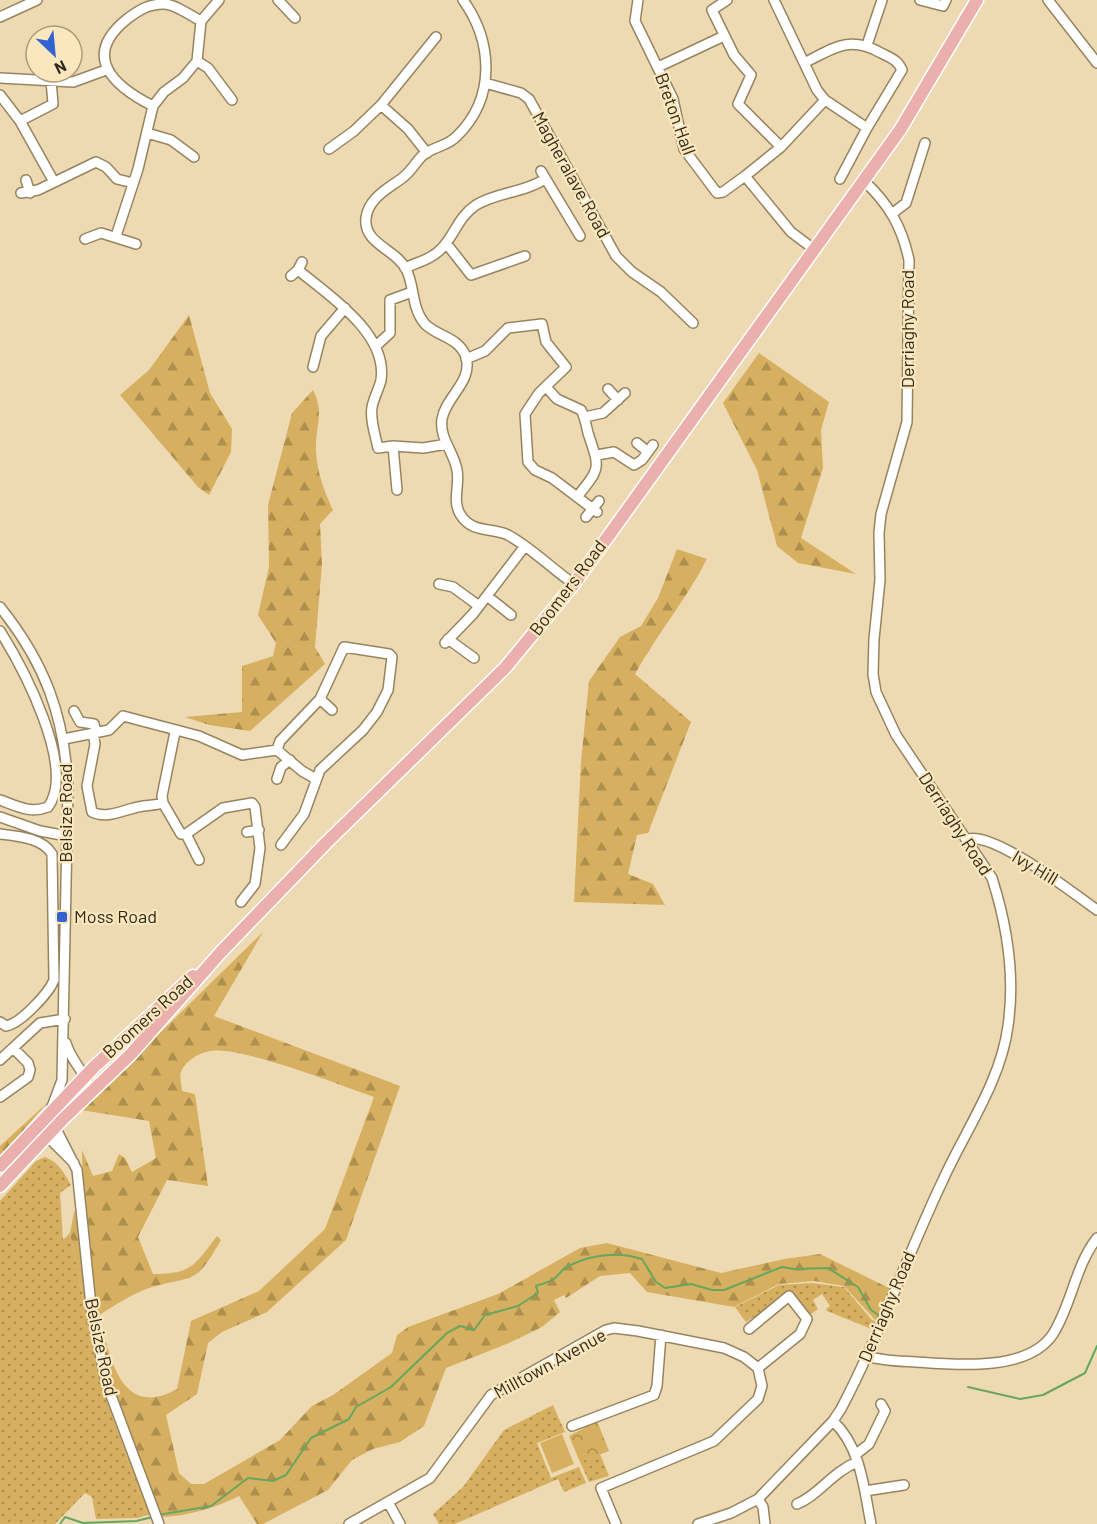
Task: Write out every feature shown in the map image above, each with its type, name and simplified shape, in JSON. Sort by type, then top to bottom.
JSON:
[{"type":"main road","points":[[864,181],[906,120],[977,0]]},
{"type":"main road","name":"Boomers Road","points":[[85,1084],[156,1026],[221,952],[326,843],[505,668],[574,584],[864,181]]},
{"type":"main road","name":"Boomers Road","points":[[85,1084],[166,1000],[221,952]]},
{"type":"main road","points":[[0,1166],[47,1114],[85,1084]]},
{"type":"main road","points":[[0,1186],[85,1084]]},
{"type":"main road","points":[[0,1174],[48,1131]]},
{"type":"street","points":[[0,17],[37,0]]},
{"type":"street","points":[[116,236],[133,183],[153,106],[164,92],[183,78],[197,61],[201,21],[219,0]]},
{"type":"street","points":[[463,0],[482,34],[486,58],[485,83],[476,110],[465,128],[449,144],[427,153],[415,168],[374,199],[366,217],[368,229],[373,239],[405,268],[418,312],[425,323],[456,343],[466,359],[464,380],[447,406],[442,420],[447,444],[458,471],[456,501],[463,519],[474,527],[503,533],[525,546],[574,584]]},
{"type":"street","name":"Breton Hall","points":[[638,0],[635,21],[673,99],[688,157],[717,193],[723,192],[782,147],[825,100]]},
{"type":"street","points":[[727,0],[712,10],[734,55],[751,75],[738,104],[782,147]]},
{"type":"street","points":[[774,0],[804,63],[825,100],[867,128]]},
{"type":"street","points":[[867,45],[882,0]]},
{"type":"street","points":[[920,0],[943,6],[946,0]]},
{"type":"street","points":[[1048,0],[1097,63]]},
{"type":"street","points":[[281,1],[294,18]]},
{"type":"street","points":[[153,106],[124,89],[106,70],[103,57],[106,41],[115,29],[142,7],[166,2],[201,21]]},
{"type":"street","points":[[658,67],[724,36]]},
{"type":"street","points":[[329,149],[354,131],[381,105],[436,37]]},
{"type":"street","points":[[804,63],[843,45],[867,45],[899,62],[902,70],[839,176]]},
{"type":"street","points":[[197,61],[208,68],[231,95]]},
{"type":"street","points":[[84,78],[106,70]]},
{"type":"street","points":[[0,78],[24,79]]},
{"type":"street","name":"Magheralave Road","points":[[485,83],[521,93],[529,99],[616,256],[632,272],[661,292],[690,320],[680,325]]},
{"type":"street","points":[[20,121],[53,104],[51,84]]},
{"type":"street","points":[[0,95],[20,121],[54,182]]},
{"type":"street","points":[[381,105],[408,129],[427,153]]},
{"type":"street","points":[[147,133],[194,157]]},
{"type":"street","points":[[893,213],[906,203],[925,146],[913,145]]},
{"type":"street","points":[[26,180],[25,193],[96,162],[106,167],[117,179],[133,183]]},
{"type":"street","points":[[405,268],[431,257],[446,243],[466,213],[478,204],[527,188],[543,175],[580,236]]},
{"type":"street","points":[[745,176],[791,232],[815,250]]},
{"type":"street","name":"Derriaghy Road","points":[[698,1524],[730,1513],[758,1499],[833,1421],[866,1356],[938,1189],[998,1068],[1008,1028],[1010,981],[999,901],[992,878],[968,839],[896,735],[876,692],[873,674],[880,580],[880,524],[907,422],[909,260],[893,213],[864,181]]},
{"type":"street","points":[[85,239],[101,233],[136,244]]},
{"type":"street","points":[[446,243],[471,275],[527,256]]},
{"type":"street","points":[[297,269],[345,308],[377,345],[381,380],[372,406],[372,422],[378,448],[393,446],[423,448],[447,444]]},
{"type":"street","points":[[377,345],[390,333],[390,300],[412,292]]},
{"type":"street","points":[[313,367],[321,336],[345,308]]},
{"type":"street","points":[[466,359],[485,351],[508,328],[540,323],[550,349],[566,367],[529,405],[525,414],[528,462],[535,470],[552,478],[577,497],[596,507],[586,517]]},
{"type":"street","points":[[546,387],[557,399],[581,410],[597,455],[594,475],[577,497]]},
{"type":"street","points":[[585,417],[599,415],[621,397],[608,389]]},
{"type":"street","points":[[597,455],[614,452],[634,465],[651,448],[637,443]]},
{"type":"street","points":[[393,446],[397,490]]},
{"type":"street","points":[[474,658],[468,648],[447,641],[479,606],[525,546]]},
{"type":"street","points":[[439,584],[453,587],[479,606]]},
{"type":"street","points":[[487,596],[511,615]]},
{"type":"street","name":"Belsize Road","points":[[0,607],[35,657],[54,699],[64,739],[68,786],[65,1019],[60,1088],[47,1114],[48,1131],[74,1163],[79,1184],[92,1315],[104,1371],[159,1524]]},
{"type":"street","points":[[0,631],[11,648],[42,711],[54,760],[54,791],[48,807],[40,810],[26,810],[0,800]]},
{"type":"street","points":[[277,750],[280,741],[320,699],[344,647],[351,650],[389,654],[393,662],[388,690],[377,712],[363,730],[320,770],[304,814],[281,845]]},
{"type":"street","points":[[0,650],[11,648]]},
{"type":"street","points":[[320,699],[332,710]]},
{"type":"street","points":[[74,711],[80,722],[94,724],[95,744],[87,786],[92,812],[99,815],[126,812],[134,808],[163,803]]},
{"type":"street","points":[[64,739],[114,727],[123,716],[175,732],[199,736],[242,755],[277,750],[302,771],[316,778]]},
{"type":"street","points":[[175,732],[163,803],[181,834],[186,834],[223,808],[252,803],[259,830],[260,848],[255,884],[241,902]]},
{"type":"street","points":[[277,779],[281,767],[290,760]]},
{"type":"street","points":[[0,817],[40,831],[67,836]]},
{"type":"street","points":[[247,832],[259,830]]},
{"type":"street","points":[[0,834],[46,845],[54,860],[54,980],[29,1011],[14,1024],[6,1026],[0,1022]]},
{"type":"street","points":[[186,834],[199,860]]},
{"type":"street","name":"Ivy Hill","points":[[968,839],[981,839],[1014,854],[1050,875],[1097,910]]},
{"type":"street","points":[[0,1060],[40,1023],[65,1019]]},
{"type":"street","name":"Belsize Road","points":[[64,1035],[67,1048],[85,1084]]},
{"type":"street","points":[[0,1097],[28,1077],[30,1070],[28,1063],[13,1048]]},
{"type":"street","points":[[62,1065],[66,1074],[85,1084]]},
{"type":"street","points":[[866,1356],[934,1364],[978,1364],[1014,1359],[1038,1350],[1054,1332],[1083,1262],[1097,1238]]},
{"type":"street","points":[[616,1524],[601,1488],[714,1441],[758,1399],[762,1386],[758,1368],[800,1334],[807,1319],[789,1296],[749,1329]]},
{"type":"street","name":"Milltown Avenue","points":[[349,1524],[423,1483],[436,1472],[491,1395],[606,1330],[614,1328],[661,1335],[724,1348],[744,1357],[758,1368]]},
{"type":"street","points":[[572,1426],[659,1395],[657,1386],[661,1335]]},
{"type":"street","points":[[797,1504],[809,1503],[834,1474],[856,1459],[868,1444],[885,1411],[881,1404]]},
{"type":"street","points":[[833,1421],[847,1437],[856,1459],[872,1524]]},
{"type":"street","points":[[865,1491],[897,1483]]},
{"type":"street","points":[[758,1499],[763,1507],[765,1524]]},
{"type":"street","points":[[388,1502],[400,1524]]},
{"type":"green space","points":[[189,315],[210,393],[232,429],[231,452],[209,495],[198,487],[120,395],[149,370]]},
{"type":"green space","points":[[759,353],[829,402],[821,430],[823,468],[801,538],[856,574],[798,563],[777,546],[757,470],[723,403]]},
{"type":"green space","points":[[313,390],[317,398],[319,413],[316,442],[318,466],[333,510],[320,524],[322,564],[315,647],[325,664],[250,731],[209,725],[185,717],[242,712],[242,666],[273,656],[276,643],[258,615],[269,567],[268,505],[292,413]]},
{"type":"green space","points":[[677,549],[707,559],[635,674],[691,722],[648,833],[637,835],[628,874],[653,884],[665,905],[574,902],[581,762],[589,681],[620,637],[641,626],[658,598]]},
{"type":"green space","points":[[263,932],[214,1016],[400,1086],[346,1240],[267,1312],[222,1332],[208,1343],[197,1394],[166,1415],[179,1473],[191,1484],[204,1484],[280,1440],[312,1406],[333,1395],[392,1353],[397,1335],[408,1327],[498,1294],[580,1248],[607,1243],[721,1273],[784,1259],[820,1254],[891,1289],[877,1322],[844,1286],[814,1281],[779,1284],[734,1307],[647,1292],[630,1273],[600,1276],[566,1298],[564,1295],[554,1300],[560,1312],[542,1327],[446,1368],[424,1426],[400,1442],[373,1449],[352,1460],[328,1490],[263,1524],[257,1524],[239,1496],[193,1513],[168,1517],[147,1515],[100,1381],[91,1335],[106,1342],[121,1380],[137,1395],[161,1396],[177,1389],[191,1321],[259,1291],[325,1229],[374,1097],[244,1054],[210,1051],[189,1061],[180,1074],[180,1079],[182,1091],[195,1094],[208,1186],[167,1180],[138,1237],[153,1274],[184,1270],[203,1255],[217,1236],[221,1240],[199,1272],[185,1279],[141,1291],[88,1322],[70,1233],[74,1212],[83,1206],[82,1150],[93,1176],[112,1171],[119,1154],[125,1158],[132,1172],[156,1158],[149,1121],[81,1110]]},
{"type":"green space","points":[[48,1102],[0,1157],[0,1146]]},
{"type":"green space","points":[[45,1157],[58,1165],[71,1185],[60,1193],[63,1240],[70,1233],[100,1381],[147,1515],[138,1518],[96,1519],[92,1497],[85,1493],[55,1524],[0,1524],[0,1201],[36,1161]]},
{"type":"green space","points":[[812,1283],[844,1287],[872,1320],[877,1322],[874,1330],[827,1311],[826,1309],[830,1306],[822,1294],[813,1300],[818,1309],[811,1314],[806,1313],[789,1294],[755,1320],[753,1317],[746,1322],[735,1307],[779,1285]]},
{"type":"green space","points":[[553,1405],[565,1432],[537,1443],[551,1478],[579,1467],[586,1483],[564,1492],[558,1479],[455,1524],[439,1524],[433,1514],[463,1487],[504,1430]]},
{"type":"green space","points":[[597,1421],[609,1451],[580,1462],[569,1436]]},
{"type":"green space","points":[[562,1434],[574,1464],[552,1473],[540,1443]]},
{"type":"green space","points":[[600,1454],[609,1476],[589,1482],[580,1462]]},
{"type":"waterway","points":[[158,1515],[211,1506],[248,1478],[273,1481],[286,1475],[311,1438],[349,1419],[356,1407],[391,1387],[447,1333],[460,1326],[474,1330],[485,1315],[518,1306],[538,1293],[536,1286],[552,1280],[566,1267],[586,1259],[604,1255],[623,1255],[642,1259],[656,1282],[665,1288],[691,1284],[712,1290],[724,1290],[782,1267],[828,1268],[858,1287],[871,1310],[877,1314]]},
{"type":"waterway","points":[[968,1387],[1020,1399],[1043,1395],[1085,1373],[1097,1346]]},
{"type":"waterway","points":[[60,1524],[65,1517],[83,1523],[136,1521],[153,1517]]},
{"type":"place","name":"Moss Road","points":[[62,917]]}]
